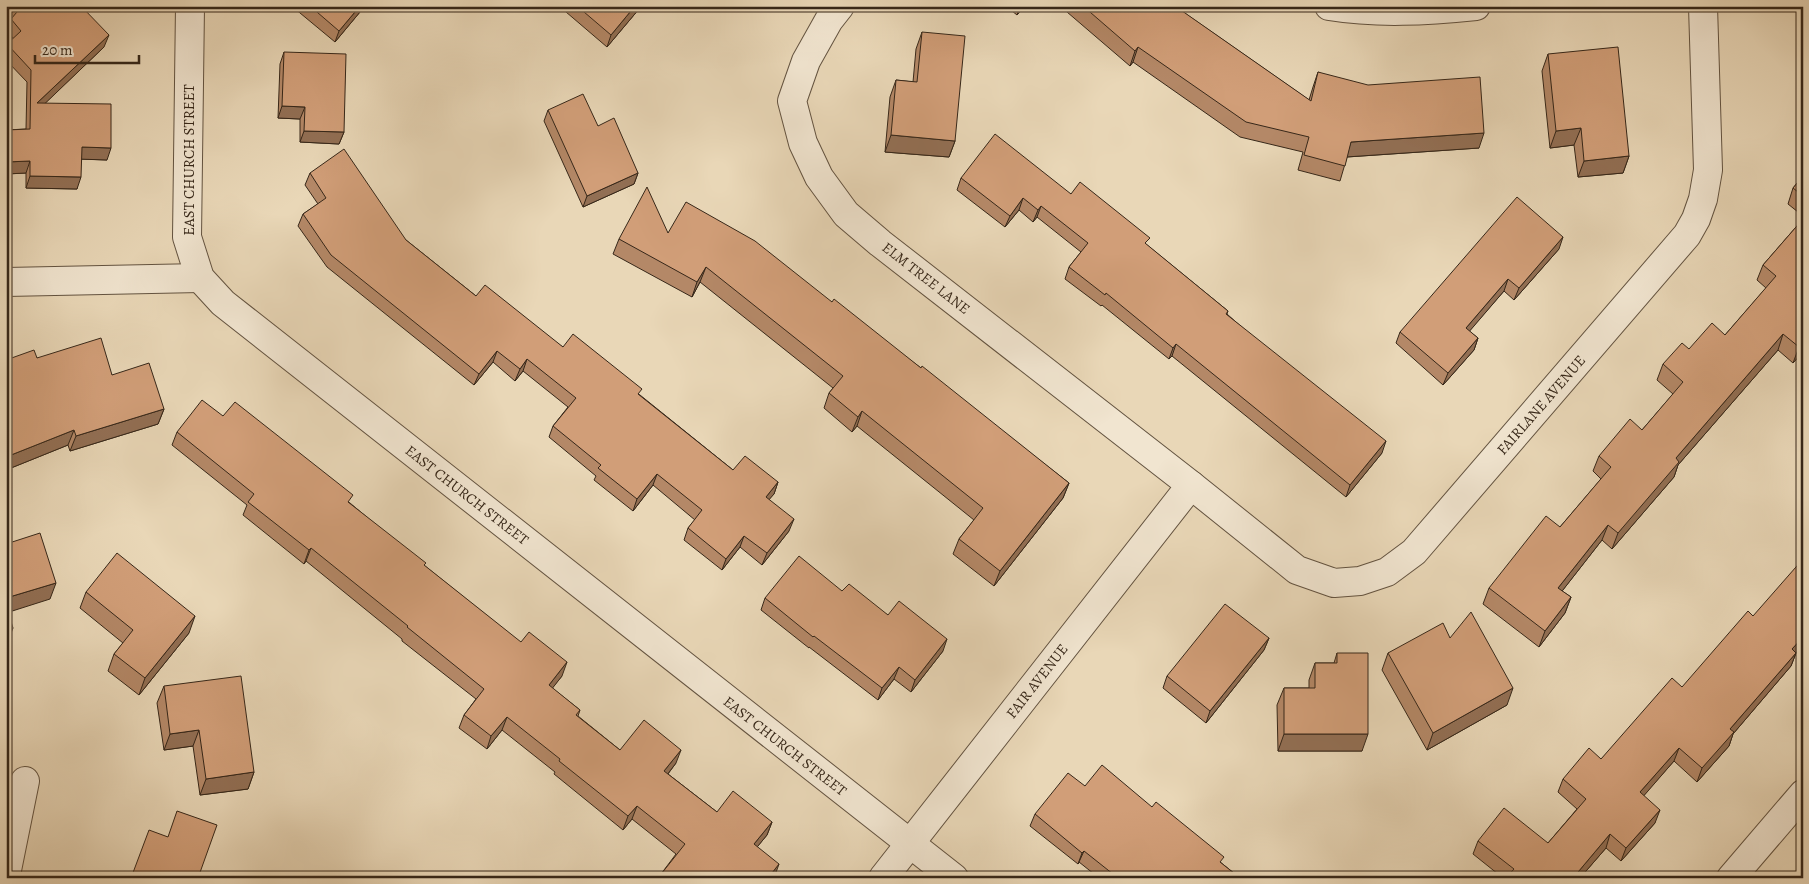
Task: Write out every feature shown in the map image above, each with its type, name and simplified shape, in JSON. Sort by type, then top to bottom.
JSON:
[{"type":"street","name":"EAST CHURCH STREET","points":[[190,6],[187,237],[200,278],[222,304],[954,878]]},
{"type":"street","name":"ELM TREE LANE","points":[[840,6],[828,20],[806,61],[792,101],[802,143],[819,178],[846,214],[880,243],[1191,485]]},
{"type":"street","points":[[1329,6],[1359,11],[1418,11],[1476,6]]},
{"type":"street","name":"FAIRLANE AVENUE","points":[[1191,485],[1297,570],[1334,583],[1360,581],[1387,572],[1414,552],[1692,227],[1703,200],[1708,170],[1703,6]]},
{"type":"street","points":[[6,282],[200,278]]},
{"type":"street","name":"FAIR AVENUE","points":[[883,878],[1191,485]]},
{"type":"street","points":[[6,874],[25,781]]},
{"type":"street","points":[[1731,878],[1803,794]]},
{"type":"building","points":[[10,6],[59,6],[61,9],[64,6],[81,6],[109,35],[37,103],[111,104],[111,148],[82,147],[81,177],[30,176],[30,161],[6,162],[6,130],[30,129],[31,70],[7,44],[21,31],[11,19],[17,12]]},
{"type":"building","points":[[310,6],[360,6],[339,31]]},
{"type":"building","points":[[577,6],[635,6],[611,35]]},
{"type":"building","points":[[1083,6],[1175,6],[1311,101],[1318,72],[1368,85],[1480,77],[1484,133],[1351,142],[1345,166],[1304,155],[1309,137],[1246,122],[1138,47],[1135,51]]},
{"type":"building","points":[[922,32],[965,36],[955,141],[891,135],[896,80],[917,82]]},
{"type":"building","points":[[1618,47],[1629,156],[1584,161],[1581,128],[1556,131],[1548,54]]},
{"type":"building","points":[[284,52],[346,54],[344,132],[304,131],[305,107],[282,106]]},
{"type":"building","points":[[583,94],[598,126],[614,118],[638,173],[587,196],[548,110]]},
{"type":"building","points":[[995,134],[1071,194],[1080,182],[1150,238],[1145,243],[1228,311],[1226,314],[1386,441],[1350,485],[1176,344],[1173,348],[1106,293],[1105,295],[1069,267],[1088,243],[1041,206],[1038,210],[1023,198],[1010,216],[961,178]]},
{"type":"building","points":[[344,149],[406,240],[476,296],[485,285],[563,347],[573,334],[642,389],[638,394],[733,470],[745,456],[778,482],[766,497],[794,519],[767,553],[744,536],[726,559],[688,528],[702,510],[657,474],[637,499],[598,468],[601,465],[553,426],[576,398],[527,359],[520,369],[497,351],[479,374],[331,255],[303,214],[326,198],[310,173]]},
{"type":"building","points":[[1803,176],[1803,196],[1793,188]]},
{"type":"building","points":[[647,187],[668,233],[686,202],[755,241],[832,302],[834,299],[921,368],[922,366],[1069,483],[1000,571],[959,539],[983,508],[862,411],[858,417],[829,393],[843,376],[706,267],[697,282],[619,239]]},
{"type":"building","points":[[1517,197],[1563,237],[1519,288],[1508,279],[1466,328],[1478,338],[1448,373],[1400,332]]},
{"type":"building","points":[[1803,219],[1803,343],[1799,347],[1783,334],[1676,458],[1679,462],[1618,533],[1608,525],[1558,588],[1571,597],[1545,631],[1489,588],[1546,516],[1560,527],[1611,467],[1599,456],[1630,419],[1642,430],[1683,382],[1663,364],[1682,343],[1689,349],[1712,323],[1725,335],[1776,276],[1763,265]]},
{"type":"building","points":[[101,338],[112,375],[149,363],[164,409],[76,436],[74,430],[6,457],[6,360],[34,350],[37,358]]},
{"type":"building","points":[[202,400],[223,416],[235,402],[353,495],[348,502],[426,563],[424,565],[521,642],[529,632],[567,662],[549,685],[580,710],[576,715],[620,750],[644,720],[681,750],[664,771],[717,812],[733,791],[772,822],[754,844],[779,864],[768,878],[658,878],[685,844],[637,806],[628,816],[507,717],[491,736],[464,715],[484,689],[311,548],[309,550],[248,502],[254,494],[177,432]]},
{"type":"building","points":[[40,533],[56,583],[6,598],[6,544]]},
{"type":"building","points":[[117,553],[195,616],[145,678],[114,654],[133,630],[86,592]]},
{"type":"building","points":[[799,556],[842,591],[849,584],[888,615],[899,601],[947,639],[915,680],[899,667],[882,688],[813,637],[765,598]]},
{"type":"building","points":[[1803,559],[1803,637],[1792,649],[1796,653],[1730,729],[1734,732],[1702,768],[1679,748],[1640,792],[1660,810],[1626,848],[1610,834],[1573,878],[1506,878],[1514,869],[1478,841],[1504,808],[1548,843],[1586,799],[1563,779],[1589,748],[1601,759],[1672,678],[1682,687],[1748,611],[1753,616]]},
{"type":"building","points":[[1225,604],[1269,638],[1210,711],[1167,676]]},
{"type":"building","points":[[6,605],[13,628],[6,630]]},
{"type":"building","points":[[1471,612],[1513,688],[1433,733],[1388,653],[1443,623],[1450,638]]},
{"type":"building","points":[[1337,653],[1368,653],[1368,734],[1284,734],[1284,688],[1315,688],[1315,663],[1337,663]]},
{"type":"building","points":[[241,676],[254,772],[206,779],[199,730],[170,734],[164,686]]},
{"type":"building","points":[[1102,765],[1152,807],[1156,802],[1224,857],[1220,862],[1240,878],[1169,878],[1163,873],[1159,878],[1118,878],[1084,851],[1082,853],[1035,814],[1068,773],[1085,786]]},
{"type":"building","points":[[177,811],[217,825],[198,878],[131,878],[149,830],[168,837]]}]
